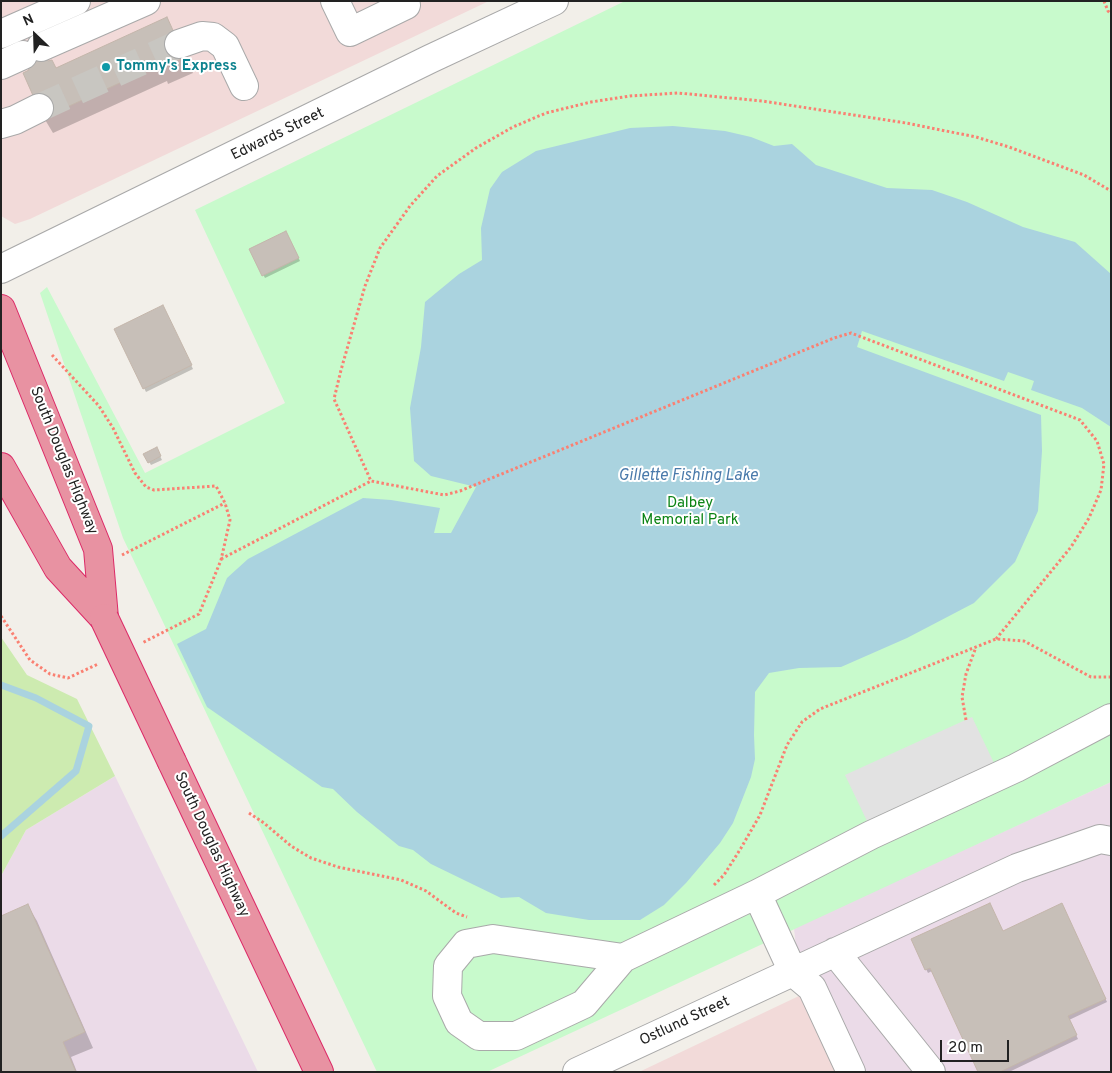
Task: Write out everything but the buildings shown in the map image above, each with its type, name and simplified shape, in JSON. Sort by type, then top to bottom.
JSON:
[{"type":"highway","name":"South Douglas Highway","points":[[1,309],[98,549],[104,618]]},
{"type":"highway","name":"South Douglas Highway","points":[[1,467],[58,568],[104,618],[319,1072]]},
{"type":"street","points":[[1,34],[76,1]]},
{"type":"street","points":[[22,56],[146,1]]},
{"type":"street","points":[[335,1],[350,32],[406,5]]},
{"type":"street","name":"Edwards Street","points":[[1,268],[206,170],[430,59],[554,1]]},
{"type":"street","points":[[179,44],[202,36],[214,37],[225,46],[244,86]]},
{"type":"street","points":[[1,124],[39,108]]},
{"type":"street","points":[[623,958],[494,940],[466,944],[448,966],[447,996],[459,1022],[479,1036],[516,1036],[584,1004],[623,958],[757,894],[871,835],[1016,768],[1111,718]]},
{"type":"street","name":"Ostlund Street","points":[[577,1072],[1017,868],[1100,839],[1111,841]]},
{"type":"street","points":[[757,894],[794,972],[812,988],[851,1072]]},
{"type":"street","points":[[835,952],[931,1072]]},
{"type":"path","points":[[1104,1],[1111,14]]},
{"type":"path","points":[[371,481],[334,399],[364,286],[380,248],[410,206],[437,176],[476,148],[513,127],[546,113],[591,102],[668,93],[762,102],[906,123],[976,137],[1064,166],[1111,191]]},
{"type":"path","points":[[221,560],[371,481],[444,495],[460,491],[850,333],[1080,420],[1097,441],[1104,464],[1101,490],[1089,518],[1071,547],[996,639]]},
{"type":"path","points":[[52,356],[99,406],[113,428],[135,473],[146,486],[154,490],[216,486],[225,502],[230,520],[221,560],[199,614],[138,645]]},
{"type":"path","points":[[122,555],[225,502]]},
{"type":"path","points":[[1,616],[30,660],[50,674],[68,678],[105,661]]},
{"type":"path","points":[[711,889],[724,875],[742,848],[760,815],[787,745],[802,722],[820,709],[996,639],[1024,641],[1044,650],[1091,677],[1111,677]]},
{"type":"path","points":[[966,720],[962,697],[966,674],[976,646]]},
{"type":"path","points":[[249,813],[291,846],[311,858],[338,868],[401,880],[426,891],[456,913],[474,920]]},
{"type":"shaded area","points":[[1,1],[489,1],[30,219],[15,224],[1,216]]},
{"type":"shaded area","points":[[972,717],[994,763],[867,821],[845,775]]},
{"type":"shaded area","points":[[115,776],[258,1072],[1,1072],[1,876],[26,830]]},
{"type":"shaded area","points":[[1111,782],[1111,1072],[836,1072],[801,995],[794,928]]},
{"type":"shaded area","points":[[801,995],[835,1072],[639,1072]]},
{"type":"green space","name":"Dalbey Memorial Park","points":[[625,1],[1111,1],[1111,782],[487,1072],[377,1072],[123,538],[40,293],[47,287],[145,473],[285,403],[195,210]]},
{"type":"green space","points":[[1,637],[27,675],[77,699],[115,776],[26,830],[1,876]]},
{"type":"water","name":"Gillette Fishing Lake","points":[[673,126],[725,131],[751,137],[774,146],[792,144],[816,165],[887,188],[932,190],[967,202],[1023,227],[1075,242],[1111,274],[1111,427],[1082,408],[1031,390],[1034,381],[1008,372],[1004,381],[862,331],[857,347],[1041,415],[1042,451],[1038,511],[1015,562],[974,603],[907,638],[841,667],[799,668],[769,673],[755,692],[755,759],[751,777],[733,823],[720,843],[686,883],[664,905],[640,920],[589,920],[546,913],[519,897],[501,898],[431,864],[413,850],[399,846],[357,812],[333,789],[322,787],[207,707],[177,644],[206,629],[227,578],[248,559],[363,498],[391,500],[440,508],[434,533],[451,533],[476,487],[431,476],[414,461],[410,408],[421,347],[425,302],[459,274],[482,260],[481,228],[490,189],[502,172],[536,151],[630,128]]},
{"type":"waterway","points":[[1,685],[36,698],[89,726],[76,771],[1,836]]},
{"type":"tunnel","points":[[39,108],[179,44]]},
{"type":"place","name":"Tommy's Express","points":[[106,67]]}]
